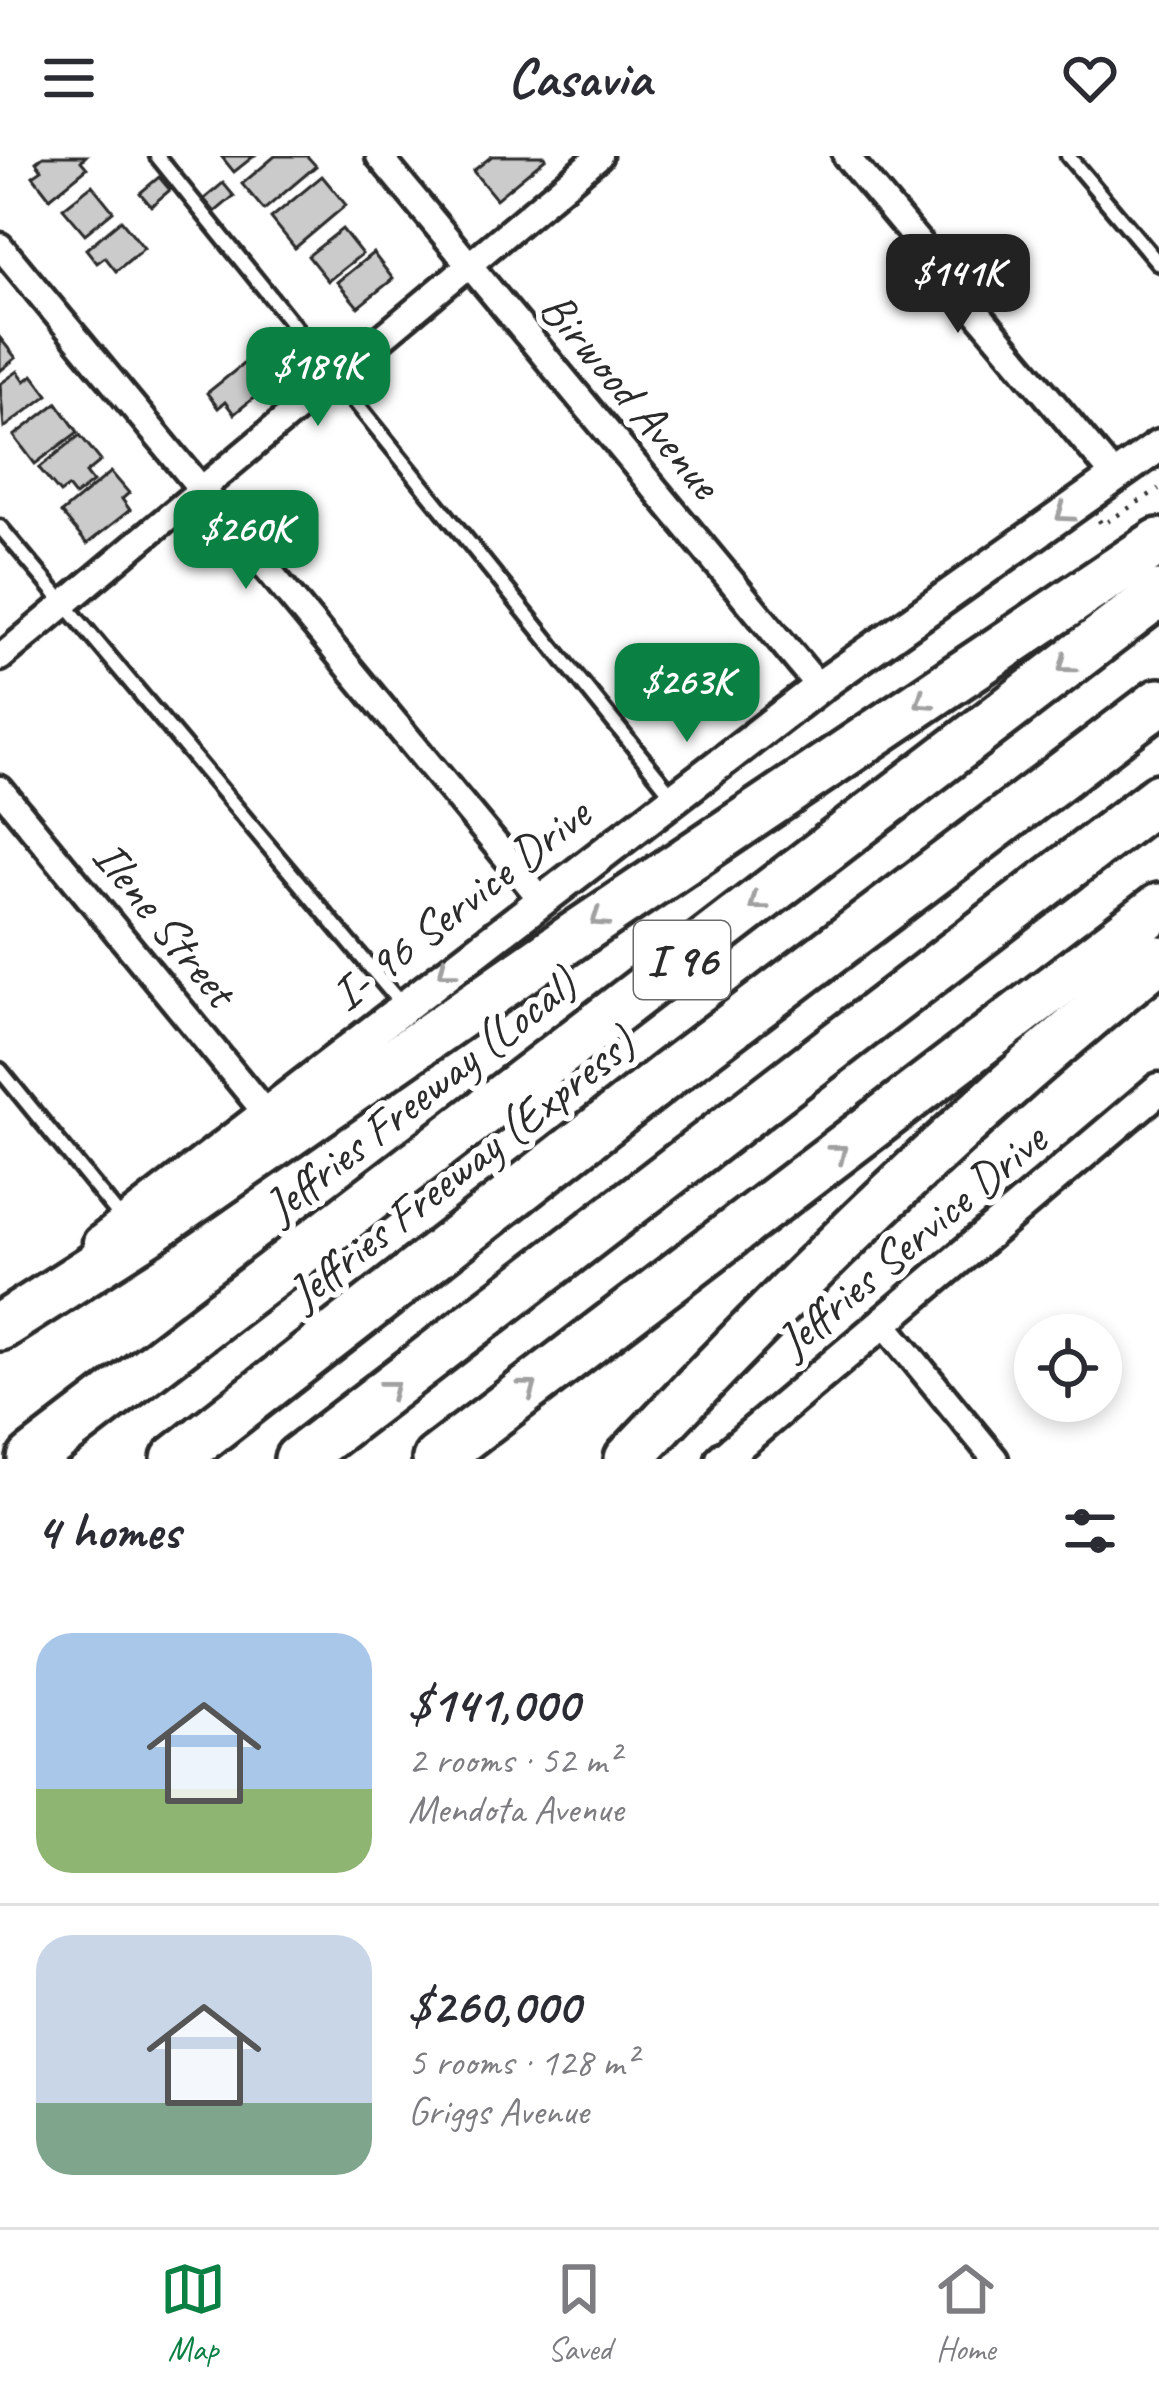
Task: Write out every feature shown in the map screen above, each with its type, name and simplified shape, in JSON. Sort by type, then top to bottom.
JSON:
[{"type":"highway","points":[[0,1323],[148,1233],[574,935],[1159,542]]},
{"type":"highway","name":"Jeffries Freeway (Local)","points":[[31,1459],[1159,594]]},
{"type":"highway","name":"Jeffries Freeway (Express)","points":[[175,1459],[671,1072],[1159,702]]},
{"type":"highway","points":[[298,1459],[1159,797]]},
{"type":"highway","points":[[436,1459],[1159,907]]},
{"type":"highway","points":[[628,1459],[806,1271],[943,1142],[1159,959]]},
{"type":"street","name":"Birwood Avenue","points":[[379,156],[819,687]]},
{"type":"street","points":[[0,658],[598,156]]},
{"type":"street","points":[[846,156],[1115,477]]},
{"type":"street","points":[[0,246],[540,898]]},
{"type":"street","name":"I- 96 Service Drive","points":[[0,1323],[540,898],[819,687],[1159,446]]},
{"type":"street","name":"Ilene Street","points":[[0,789],[264,1111]]},
{"type":"street","name":"Jeffries Service Drive","points":[[722,1459],[1156,1099]]},
{"type":"street","points":[[883,1322],[995,1459]]},
{"type":"lane","points":[[157,156],[674,797]]},
{"type":"lane","points":[[1068,156],[1159,264]]},
{"type":"lane","points":[[0,526],[402,1005]]},
{"type":"lane","points":[[0,1070],[124,1222]]},
{"type":"building","points":[[43,156],[86,156],[81,161],[87,168],[50,198],[33,176],[42,170],[36,162]]},
{"type":"building","points":[[221,156],[254,156],[234,172]]},
{"type":"building","points":[[275,156],[307,156],[316,166],[264,210],[242,184]]},
{"type":"building","points":[[492,156],[546,158],[496,199],[473,171]]},
{"type":"building","points":[[322,176],[346,205],[295,248],[271,218]]},
{"type":"building","points":[[159,177],[170,190],[151,206],[140,193]]},
{"type":"building","points":[[223,183],[234,196],[215,212],[204,199]]},
{"type":"building","points":[[92,185],[113,211],[85,234],[63,208]]},
{"type":"building","points":[[121,220],[144,248],[116,271],[105,257],[97,263],[86,249]]},
{"type":"building","points":[[342,229],[362,254],[328,281],[308,256]]},
{"type":"building","points":[[373,253],[393,279],[358,307],[337,282]]},
{"type":"building","points":[[0,338],[16,358],[0,371]]},
{"type":"building","points":[[257,353],[277,379],[234,414],[225,402],[218,408],[207,393]]},
{"type":"building","points":[[18,371],[25,381],[33,375],[48,395],[4,428],[0,384]]},
{"type":"building","points":[[57,403],[78,432],[35,464],[14,436]]},
{"type":"building","points":[[80,435],[101,461],[86,473],[93,482],[75,496],[68,487],[60,493],[39,468]]},
{"type":"building","points":[[111,472],[129,493],[122,499],[130,510],[87,544],[61,513]]}]
